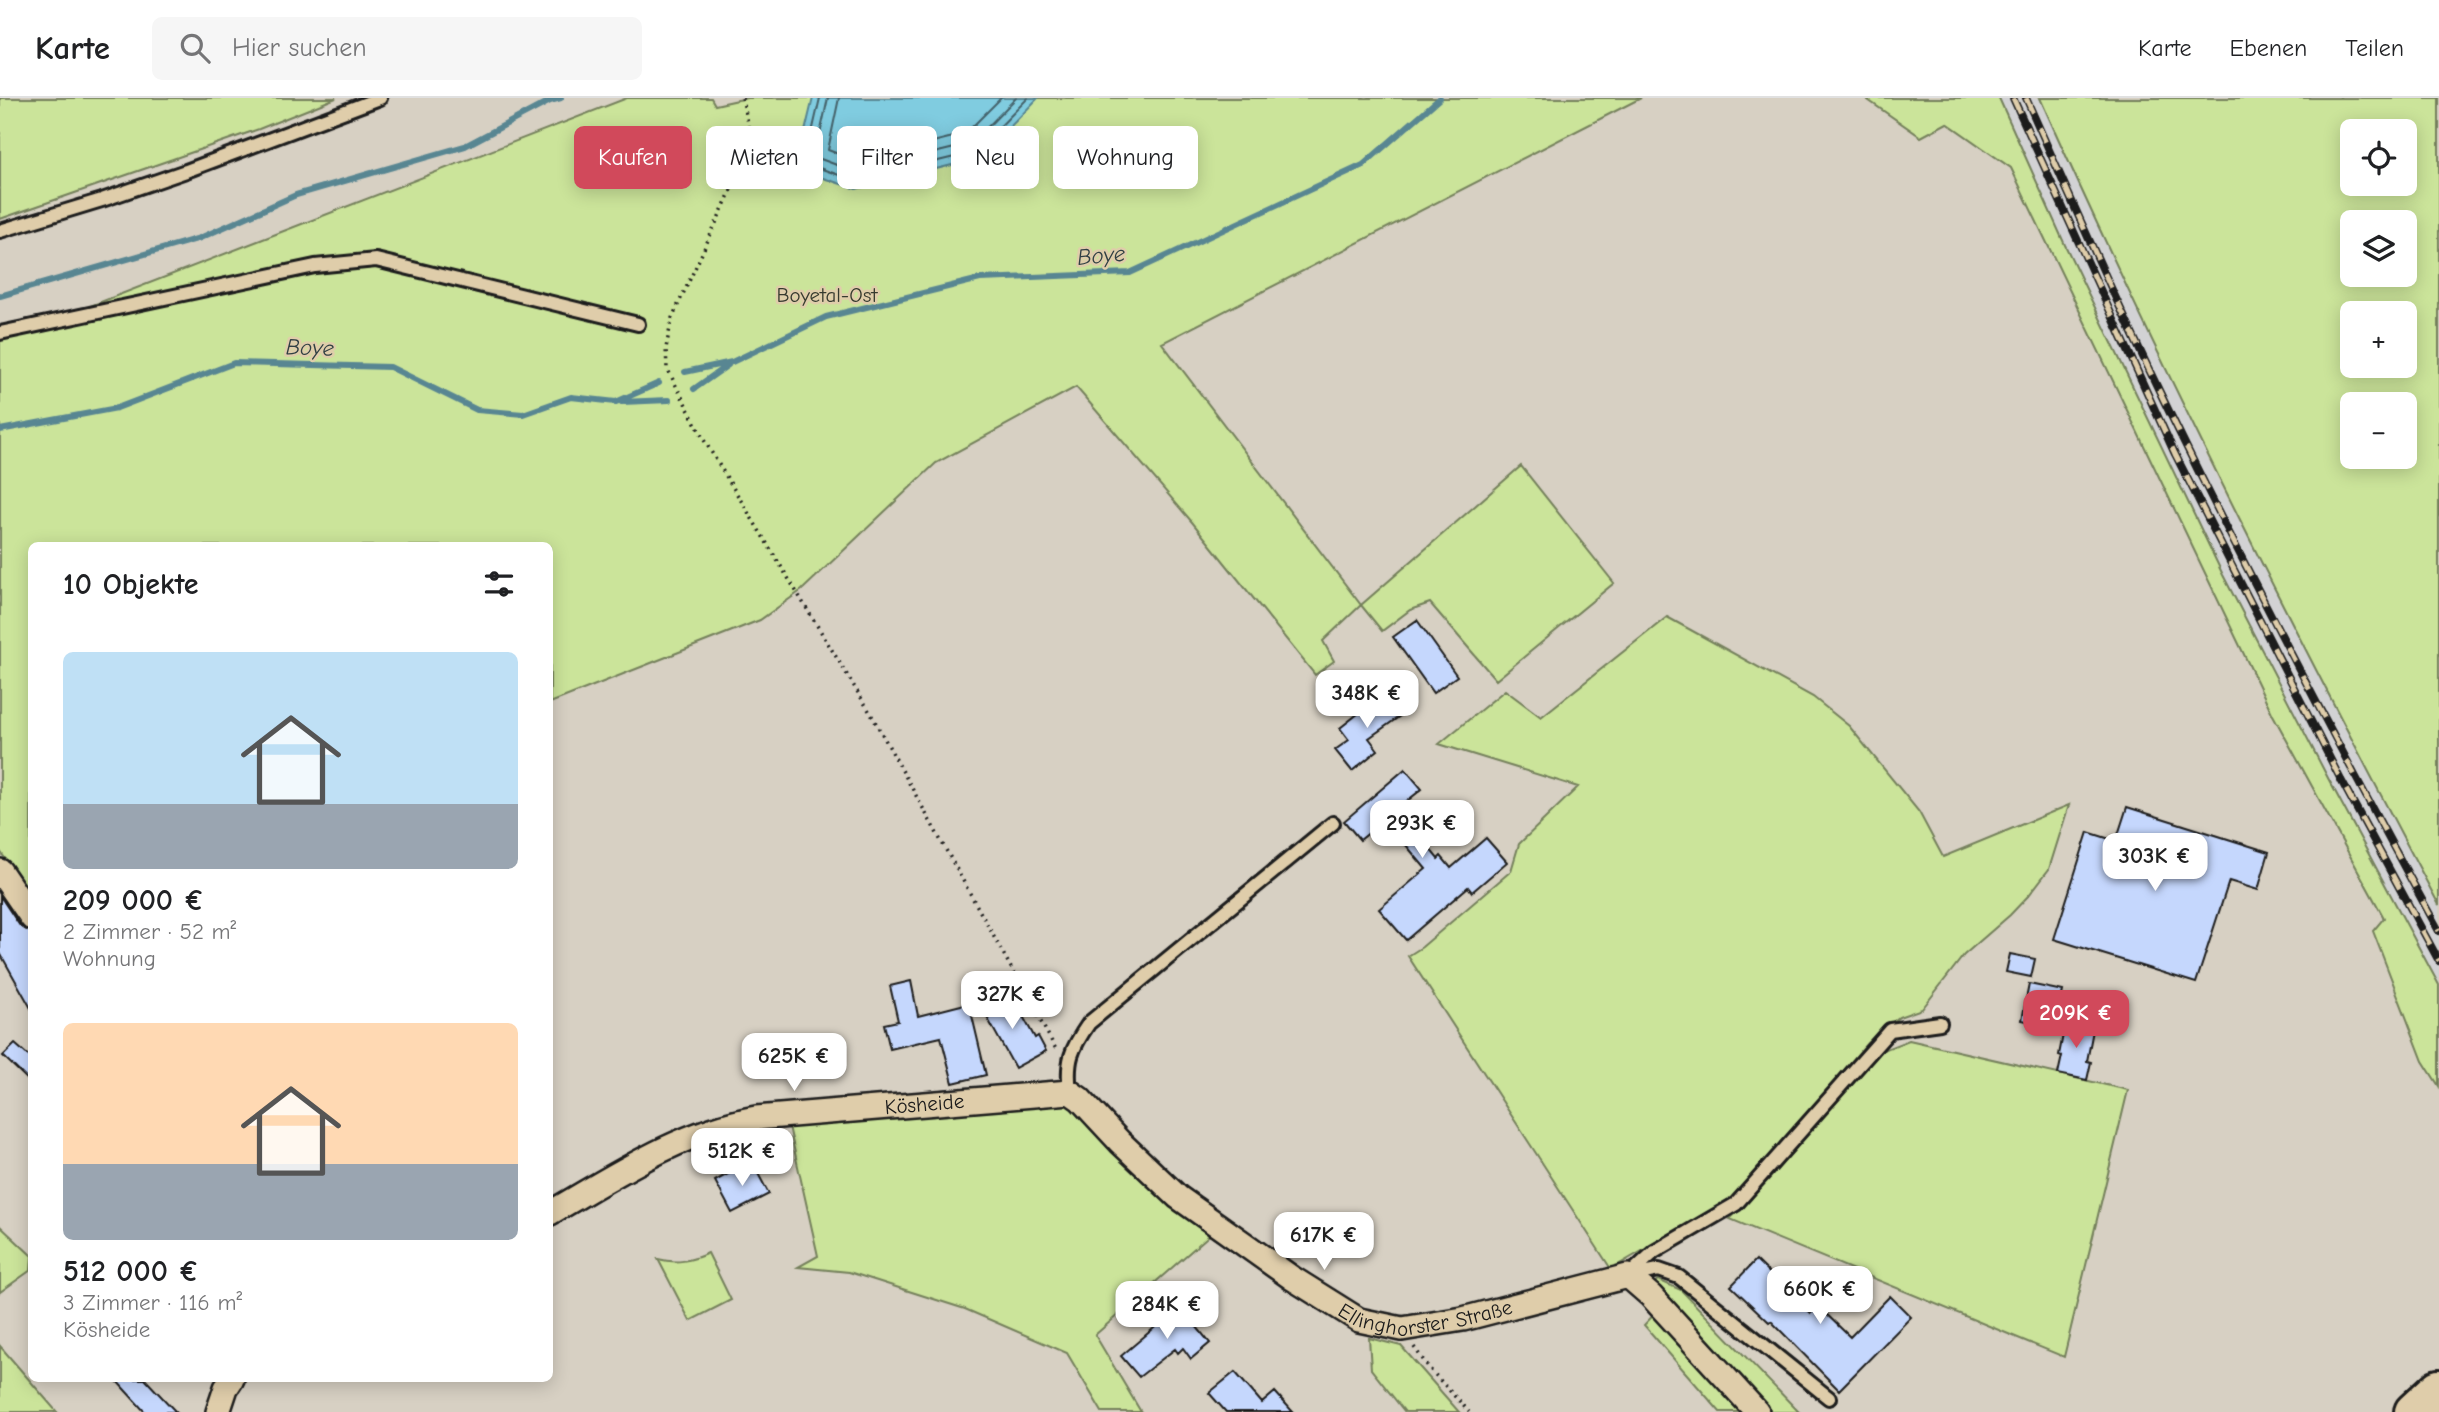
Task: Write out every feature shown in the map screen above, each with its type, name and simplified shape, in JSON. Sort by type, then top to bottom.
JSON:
[{"type":"highway","points":[[2414,1412],[2439,1389]]},
{"type":"street","points":[[0,871],[28,912]]},
{"type":"street","name":"Kösheide","points":[[553,1211],[674,1143],[732,1122],[1069,1082]]},
{"type":"street","name":"Ellinghorster Straße","points":[[1069,1082],[1080,1099],[1178,1198],[1292,1278],[1359,1320],[1402,1329],[1463,1320],[1628,1276]]},
{"type":"street","points":[[1628,1276],[1651,1296],[1757,1412]]},
{"type":"street","points":[[218,1412],[230,1382]]},
{"type":"lane","points":[[0,231],[138,188],[380,98]]},
{"type":"lane","points":[[0,333],[315,265],[376,260],[638,324]]},
{"type":"lane","points":[[1069,1082],[1070,1057],[1089,1023],[1333,823]]},
{"type":"lane","points":[[1628,1276],[1654,1252],[1736,1203],[1890,1030],[1940,1023]]},
{"type":"lane","points":[[1628,1276],[1659,1270],[1679,1276],[1829,1398]]},
{"type":"path","points":[[742,98],[753,143],[672,318],[666,348],[667,368],[704,440],[872,714],[1069,1082]]},
{"type":"path","points":[[1402,1329],[1429,1368],[1469,1412]]},
{"type":"shaded area","points":[[1999,98],[2040,98],[2219,482],[2439,905],[2439,985],[2223,575],[2065,245]]},
{"type":"green space","points":[[0,98],[336,98],[259,129],[0,219]]},
{"type":"green space","name":"Boyetal-Ost","points":[[627,98],[711,98],[715,105],[747,98],[1641,98],[1162,343],[1361,605],[1323,641],[1334,661],[1315,675],[1192,522],[1076,387],[936,463],[802,590],[760,620],[553,702],[553,542],[28,542],[28,892],[0,851],[0,341]]},
{"type":"green space","points":[[1865,98],[1999,98],[2065,245],[2223,575],[2439,985],[2439,1086],[2423,1061],[2373,931],[2384,918],[2273,715],[2011,168],[1947,123],[1921,137]]},
{"type":"green space","points":[[2040,98],[2439,98],[2439,905],[2232,505]]},
{"type":"green space","points":[[1521,466],[1614,583],[1496,680],[1430,603],[1410,610],[1382,631],[1361,605]]},
{"type":"green space","points":[[1667,617],[1813,697],[1849,726],[1919,812],[1943,857],[2069,805],[2049,869],[2010,915],[1964,955],[1922,1009],[1899,1017],[1867,1043],[1770,1158],[1728,1201],[1611,1269],[1408,956],[1511,871],[1519,844],[1578,787],[1439,744],[1505,690],[1541,717]]},
{"type":"green space","points":[[1909,1040],[2128,1090],[2064,1357],[1730,1219],[1770,1178],[1878,1052]]},
{"type":"green space","points":[[1066,1103],[1214,1231],[1095,1335],[1141,1412],[1102,1412],[1067,1353],[965,1309],[849,1272],[798,1267],[818,1256],[788,1122]]},
{"type":"green space","points":[[0,1226],[28,1252],[28,1272],[0,1292]]},
{"type":"green space","points":[[708,1253],[731,1300],[690,1321],[658,1259],[683,1261]]},
{"type":"green space","points":[[1658,1280],[1681,1290],[1799,1412],[1720,1412],[1644,1325],[1664,1304],[1652,1291]]},
{"type":"green space","points":[[1369,1338],[1401,1346],[1459,1412],[1405,1412],[1371,1369]]},
{"type":"green space","points":[[0,1346],[28,1378],[28,1382],[31,1382],[57,1412],[0,1412]]},
{"type":"water","points":[[813,98],[1038,98],[1011,126],[951,126],[951,165],[937,169],[937,126],[837,126],[837,183],[823,178],[823,126],[806,126]]},
{"type":"building","points":[[1417,620],[1457,676],[1433,693],[1393,637]]},
{"type":"building","points":[[1387,691],[1403,714],[1369,738],[1378,750],[1352,771],[1335,750],[1349,740],[1340,728]]},
{"type":"building","points":[[1405,769],[1422,789],[1397,809],[1438,859],[1441,856],[1451,868],[1486,838],[1507,862],[1472,892],[1468,887],[1406,940],[1379,909],[1426,869],[1385,820],[1360,840],[1344,821]]},
{"type":"building","points":[[2127,807],[2269,852],[2258,890],[2229,881],[2196,983],[2054,939],[2088,832],[2116,841]]},
{"type":"building","points":[[0,896],[20,926],[28,931],[28,1003],[0,953]]},
{"type":"building","points":[[2010,954],[2035,959],[2031,977],[2006,972]]},
{"type":"building","points":[[911,981],[918,1016],[969,1003],[986,1075],[953,1083],[941,1037],[890,1049],[884,1024],[898,1021],[890,986]]},
{"type":"building","points":[[2029,984],[2063,991],[2055,1027],[2022,1020]]},
{"type":"building","points":[[999,996],[1004,1005],[1015,1002],[1035,1038],[1038,1036],[1046,1051],[1015,1068],[978,1001]]},
{"type":"building","points":[[2066,1019],[2094,1025],[2087,1061],[2091,1062],[2087,1080],[2058,1074]]},
{"type":"building","points":[[15,1044],[28,1055],[28,1080],[3,1056]]},
{"type":"building","points":[[754,1166],[769,1194],[732,1213],[715,1181],[739,1168],[741,1173]]},
{"type":"building","points":[[1756,1260],[1811,1313],[1818,1306],[1850,1337],[1890,1296],[1911,1317],[1839,1390],[1771,1321],[1731,1286]]},
{"type":"building","points":[[1185,1302],[1201,1321],[1196,1326],[1210,1343],[1191,1359],[1183,1348],[1178,1353],[1175,1349],[1139,1377],[1121,1356]]},
{"type":"building","points":[[1235,1372],[1262,1403],[1275,1392],[1293,1412],[1226,1412],[1209,1393]]},
{"type":"building","points":[[118,1382],[148,1382],[176,1412],[145,1412]]},
{"type":"waterway","name":"Boye","points":[[0,296],[200,238],[296,195],[465,146],[550,101],[561,98]]},
{"type":"waterway","name":"Boye","points":[[685,372],[732,362],[826,317],[980,279],[1130,273],[1363,165],[1440,98]]},
{"type":"waterway","name":"Boye","points":[[0,430],[117,408],[234,363],[390,367],[477,410],[523,414],[571,397],[616,402],[659,383]]},
{"type":"waterway","name":"Boye","points":[[694,389],[728,365]]},
{"type":"waterway","name":"Boye","points":[[622,402],[669,400]]},
{"type":"railway","points":[[2013,98],[2175,454],[2341,780],[2439,961]]},
{"type":"railway","points":[[2026,98],[2125,318],[2217,509],[2310,691],[2439,931]]}]
